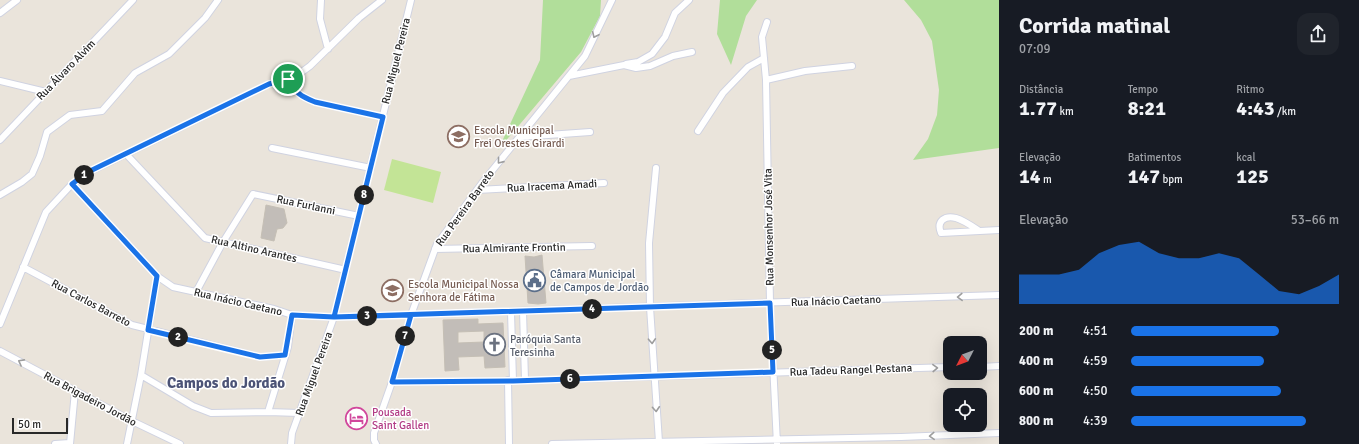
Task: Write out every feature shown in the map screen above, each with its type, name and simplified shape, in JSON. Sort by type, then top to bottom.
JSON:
[{"type":"street","points":[[0,13],[17,0]]},
{"type":"street","name":"Rua Álvaro Alvim","points":[[0,140],[133,0]]},
{"type":"street","points":[[0,195],[22,182],[32,174],[40,156],[47,132],[70,115],[102,111],[134,73],[169,54],[205,18],[218,0]]},
{"type":"street","points":[[321,0],[320,19],[328,49]]},
{"type":"street","points":[[0,324],[46,212],[72,184],[88,172],[269,84],[288,79],[299,74],[328,49],[359,18],[382,0]]},
{"type":"street","name":"Rua Miguel Pereira","points":[[291,444],[292,433],[334,317],[411,0]]},
{"type":"street","name":"Rua Pereira Barreto","points":[[376,444],[374,440],[374,433],[392,382],[411,315],[437,244],[477,190],[585,56],[612,0]]},
{"type":"street","points":[[569,76],[638,62],[652,54],[665,37],[675,13],[689,0]]},
{"type":"street","name":"Rua Monsenhor José Vita","points":[[767,22],[762,37],[766,80],[770,303],[777,442]]},
{"type":"street","points":[[624,65],[636,68],[650,66],[673,56],[692,52]]},
{"type":"street","points":[[698,131],[723,93],[748,67],[764,58]]},
{"type":"street","points":[[766,80],[805,71],[852,66]]},
{"type":"street","points":[[288,79],[295,91],[315,102],[383,117]]},
{"type":"street","points":[[0,81],[46,92]]},
{"type":"street","points":[[520,136],[590,132]]},
{"type":"street","points":[[272,148],[371,168]]},
{"type":"street","name":"Rua Altino Arantes","points":[[126,154],[205,238],[346,270]]},
{"type":"street","points":[[656,168],[649,243],[650,307],[659,442]]},
{"type":"street","name":"Rua Iracema Amadi","points":[[477,190],[604,183]]},
{"type":"street","name":"Rua Inácio Caetano","points":[[72,184],[157,276],[173,287],[274,309],[292,315],[334,317],[411,315],[999,295]]},
{"type":"street","name":"Rua Furlanni","points":[[223,242],[253,194],[359,216]]},
{"type":"street","points":[[978,230],[955,218],[944,218],[939,222],[938,227],[941,233],[999,230]]},
{"type":"street","points":[[196,292],[223,242]]},
{"type":"street","name":"Rua Almirante Frontin","points":[[435,249],[592,246]]},
{"type":"street","name":"Rua Carlos Barreto","points":[[23,267],[132,325],[260,357],[285,355]]},
{"type":"street","points":[[127,444],[141,375],[157,276]]},
{"type":"street","points":[[523,311],[525,380]]},
{"type":"street","points":[[509,444],[511,312]]},
{"type":"street","points":[[268,412],[285,355],[292,315]]},
{"type":"street","name":"Rua Brigadeiro Jordão","points":[[0,351],[132,421],[180,444]]},
{"type":"street","points":[[987,367],[999,366]]},
{"type":"street","name":"Rua Tadeu Rangel Pestana","points":[[392,382],[525,380],[943,367]]},
{"type":"street","points":[[141,375],[193,406],[211,413],[299,413]]},
{"type":"street","points":[[55,444],[70,443],[75,391]]},
{"type":"street","points":[[552,444],[777,442],[999,432]]},
{"type":"green space","points":[[543,0],[601,0],[600,16],[581,52],[498,150],[540,60]]},
{"type":"green space","points":[[720,0],[757,0],[746,16],[731,65],[717,34]]},
{"type":"green space","points":[[904,0],[999,0],[999,148],[913,160],[928,139],[937,115],[939,90],[932,41],[921,20]]},
{"type":"green space","points":[[392,159],[441,172],[433,203],[384,190]]},
{"type":"building","points":[[266,205],[284,209],[287,223],[283,228],[277,229],[274,241],[261,238]]},
{"type":"building","name":"Câmara Municipal de Campos de Jordão","points":[[542,255],[546,303],[528,303],[525,256],[534,257]]},
{"type":"building","points":[[478,319],[478,324],[503,323],[505,367],[485,368],[484,356],[458,357],[459,370],[445,371],[443,320]],"holes":[[[484,331],[484,342],[458,343],[458,332]]]},
{"type":"place","name":"Escola Municipal Frei Orestes Girardi","points":[[459,136]]},
{"type":"place","name":"Câmara Municipal de Campos de Jordão","points":[[535,280]]},
{"type":"place","name":"Escola Municipal Nossa Senhora de Fátima","points":[[393,290]]},
{"type":"place","name":"Paróquia Santa Teresinha","points":[[494,345]]},
{"type":"place","name":"Pousada Saint Gallen","points":[[357,418]]},
{"type":"district","name":"Campos do Jordão","points":[[226,383]]},
{"type":"route","points":[[288,79],[269,84],[88,172],[72,184],[157,276],[148,330],[260,357],[285,355],[288,346],[292,315],[334,317],[770,303],[773,372],[513,381],[392,382],[411,315],[334,317],[383,117],[315,102],[295,91],[288,79]]}]
